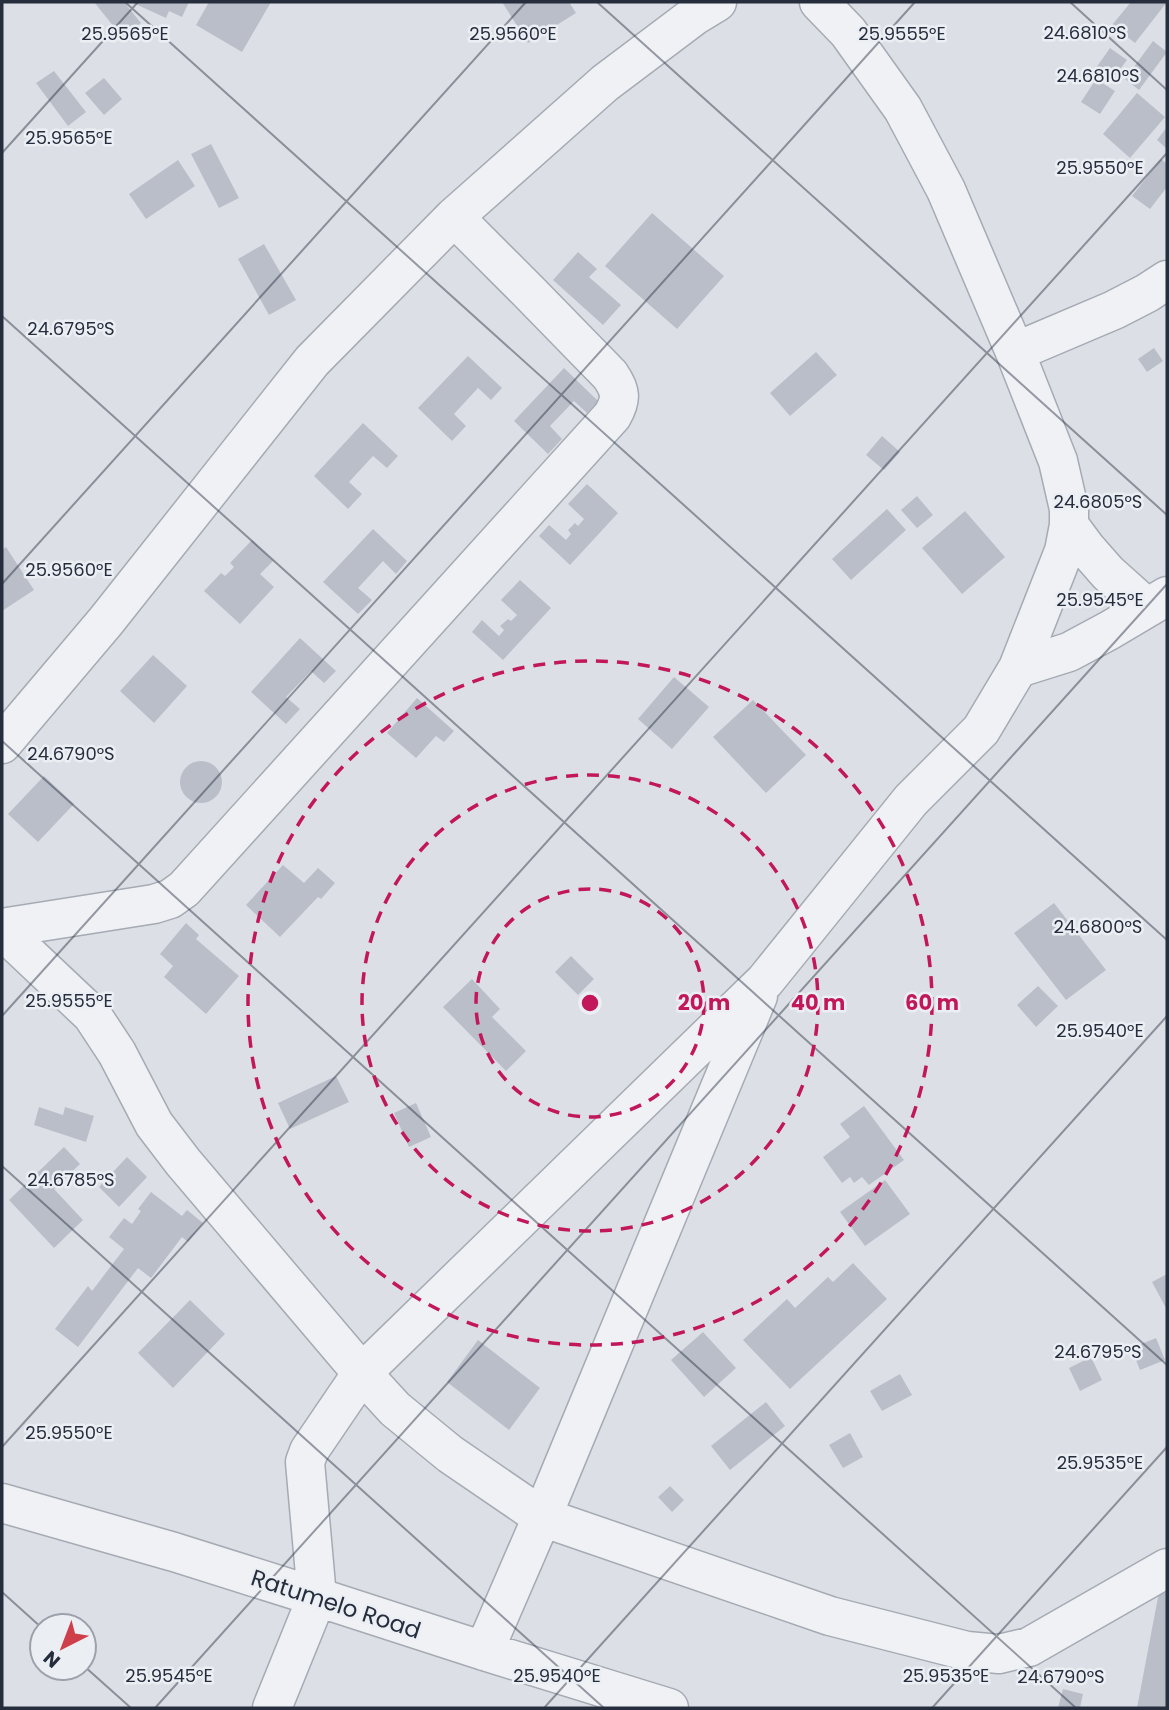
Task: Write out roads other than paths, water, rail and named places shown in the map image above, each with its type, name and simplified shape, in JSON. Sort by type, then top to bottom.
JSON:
[{"type":"street","points":[[2,744],[106,621],[312,360],[454,217],[606,83],[694,16],[717,2]]},
{"type":"street","points":[[272,1708],[317,1597],[305,1462],[309,1451],[362,1373],[765,981],[911,800],[981,730],[1018,668],[1064,551],[1069,509],[1058,461],[946,190],[903,109],[848,32],[819,2]]},
{"type":"street","points":[[2,929],[154,904],[170,899],[184,889],[612,416],[619,398],[618,386],[610,375],[454,217]]},
{"type":"street","points":[[1015,352],[1114,310],[1167,280]]},
{"type":"street","points":[[1018,668],[1069,652],[1157,602],[1108,573],[1069,525]]},
{"type":"street","points":[[2,929],[92,1015],[117,1052],[154,1124],[183,1162],[395,1409],[450,1454],[542,1517],[830,1616],[967,1651],[999,1654],[1029,1647],[1167,1568]]},
{"type":"street","points":[[484,1651],[765,981]]},
{"type":"street","name":"Ratumelo Road","points":[[2,1503],[174,1552],[669,1708]]}]
